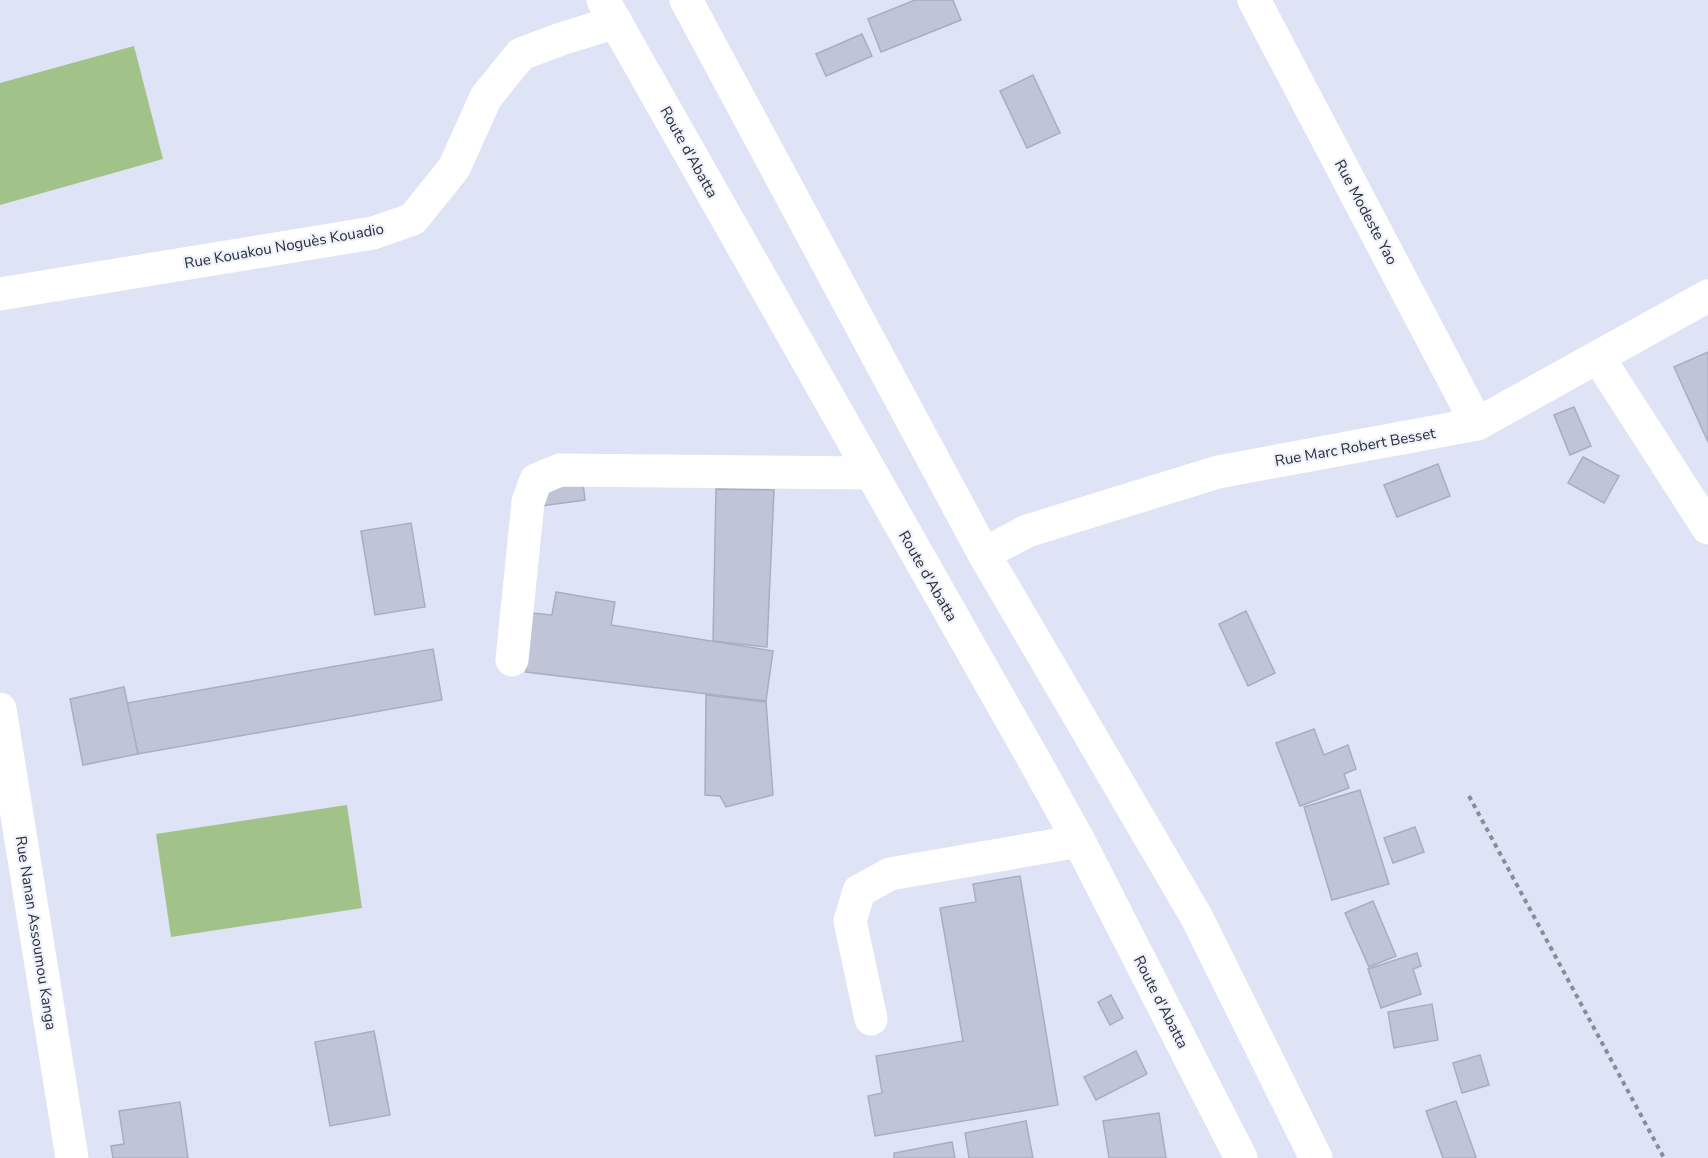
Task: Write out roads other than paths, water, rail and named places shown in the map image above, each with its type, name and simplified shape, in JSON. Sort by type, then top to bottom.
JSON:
[{"type":"street","points":[[686,0],[984,554],[1196,916],[1316,1158]]},
{"type":"street","name":"Rue Modeste Yao","points":[[1254,0],[1477,424]]},
{"type":"street","name":"Rue Kouakou Noguès Kouadio","points":[[0,294],[373,233],[413,219],[454,168],[486,97],[520,54],[561,39],[609,11]]},
{"type":"street","name":"Route d'Abatta","points":[[609,11],[1079,842],[1241,1158]]},
{"type":"street","name":"Rue Marc Robert Besset","points":[[984,554],[1027,531],[1218,471],[1477,424],[1708,296]]},
{"type":"street","points":[[1598,357],[1707,523]]},
{"type":"street","points":[[512,660],[528,502],[536,480],[560,470],[870,473]]},
{"type":"street","name":"Rue Nanan Assoumou Kanga","points":[[0,709],[72,1158]]},
{"type":"street","points":[[871,1019],[850,921],[859,891],[890,874],[1079,842]]}]
